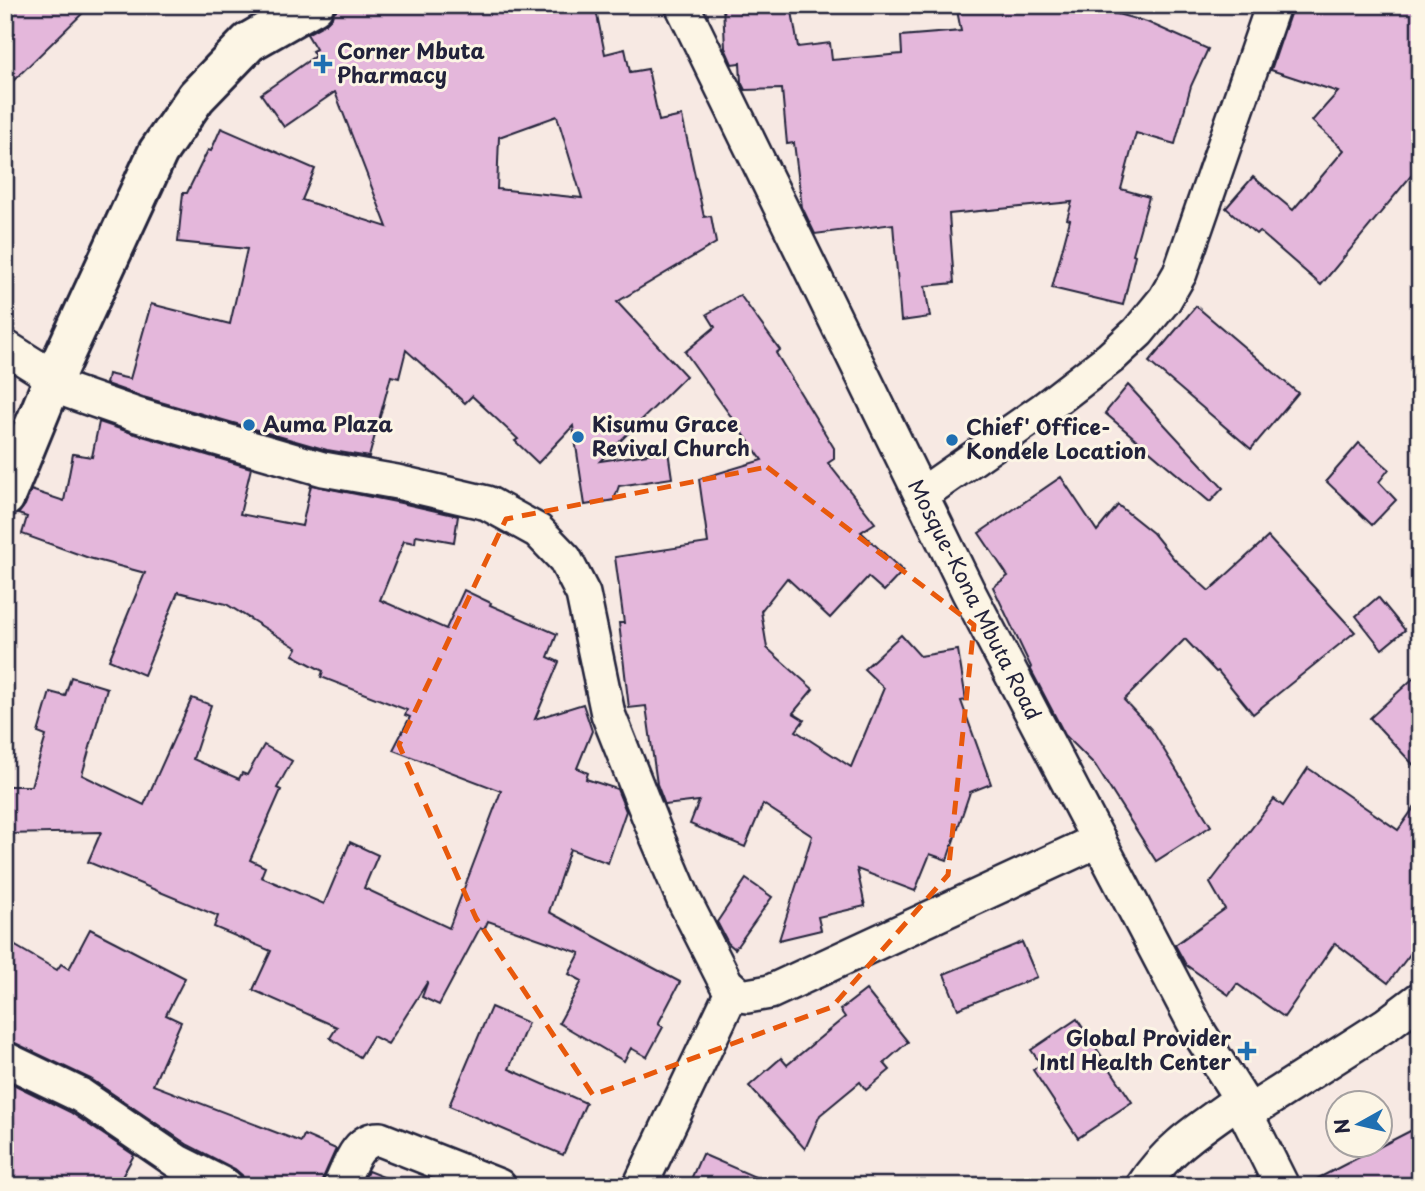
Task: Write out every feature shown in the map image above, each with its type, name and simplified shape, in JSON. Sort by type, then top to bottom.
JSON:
[{"type":"street","points":[[5,497],[53,382],[158,152],[196,97],[250,43],[314,5]]},
{"type":"street","name":"Mosque-Kona Mbuta Road","points":[[682,5],[968,591],[1200,1034],[1243,1107],[1282,1186]]},
{"type":"street","points":[[921,495],[1044,409],[1110,358],[1138,332],[1165,299],[1180,273],[1273,5]]},
{"type":"street","points":[[5,347],[53,382],[137,415],[323,469],[397,482],[486,503],[538,531],[565,559],[583,594],[608,714],[684,900],[726,983],[739,995],[770,992],[1099,840]]},
{"type":"street","points":[[640,1186],[733,990]]},
{"type":"street","points":[[1143,1186],[1179,1143],[1387,1024],[1420,999]]},
{"type":"street","points":[[5,1059],[80,1096],[178,1162],[226,1186]]},
{"type":"street","points":[[340,1186],[357,1151],[367,1141],[374,1139],[380,1139],[499,1186]]},
{"type":"highlighted area","points":[[767,467],[974,625],[948,875],[832,1007],[593,1095],[476,918],[399,745],[506,519]]},
{"type":"building","points":[[5,5],[91,5],[5,89]]},
{"type":"building","points":[[344,5],[595,5],[605,54],[625,49],[630,72],[648,69],[659,121],[682,116],[704,217],[711,216],[716,243],[617,302],[686,376],[600,461],[668,451],[672,478],[619,486],[614,500],[585,505],[573,426],[538,463],[515,441],[518,439],[472,396],[465,403],[406,350],[399,378],[391,376],[369,457],[327,450],[106,384],[108,374],[130,379],[151,304],[230,324],[247,249],[178,242],[183,193],[187,193],[221,128],[315,169],[302,200],[387,227],[335,92],[284,127],[261,94],[315,56],[312,51],[316,49],[307,34],[325,24],[334,12]],"holes":[[[557,116],[582,198],[497,189],[499,137]]]},
{"type":"building","points":[[723,5],[791,5],[798,47],[830,43],[832,60],[902,54],[901,36],[961,31],[956,5],[1084,5],[1147,22],[1208,49],[1191,86],[1175,144],[1136,133],[1121,189],[1149,197],[1133,254],[1135,255],[1123,305],[1052,288],[1070,220],[1067,219],[1072,202],[949,214],[954,283],[925,286],[930,317],[901,321],[893,224],[815,234],[802,207],[794,143],[787,144],[782,89],[745,90],[741,82],[740,63],[732,64],[725,48]]},
{"type":"building","points":[[1292,5],[1420,5],[1420,165],[1321,285],[1259,231],[1256,234],[1226,208],[1253,177],[1293,210],[1344,150],[1312,121],[1338,92],[1271,70]]},
{"type":"building","points":[[740,295],[780,350],[776,353],[834,448],[834,459],[828,463],[875,523],[861,532],[903,571],[884,591],[868,577],[830,618],[787,578],[761,611],[767,648],[813,689],[793,713],[804,720],[796,731],[851,767],[884,688],[864,669],[901,635],[920,656],[958,650],[966,700],[961,701],[991,784],[970,792],[947,860],[930,854],[915,891],[857,869],[865,906],[818,917],[821,930],[779,940],[812,836],[763,804],[745,847],[690,824],[699,801],[665,805],[657,784],[646,706],[629,708],[619,623],[624,623],[615,557],[708,543],[699,479],[762,460],[685,352],[715,327],[707,314]]},
{"type":"building","points":[[1196,306],[1298,393],[1251,449],[1149,362]]},
{"type":"building","points":[[1128,385],[1223,488],[1210,502],[1105,413]]},
{"type":"building","points":[[99,422],[251,468],[240,514],[302,526],[311,485],[458,516],[454,542],[416,535],[415,543],[404,541],[380,600],[446,629],[464,590],[491,603],[490,605],[557,634],[548,657],[559,662],[535,719],[583,704],[592,731],[577,768],[588,773],[586,779],[617,789],[626,811],[608,863],[570,849],[549,912],[680,982],[658,1024],[663,1027],[647,1057],[631,1048],[624,1061],[559,1023],[582,981],[569,974],[580,953],[488,921],[484,930],[480,928],[439,1005],[422,997],[428,981],[388,1044],[373,1036],[360,1057],[330,1038],[337,1027],[253,990],[271,951],[214,927],[218,916],[88,862],[101,832],[5,834],[5,786],[31,786],[46,736],[38,733],[50,692],[65,696],[71,677],[107,688],[82,775],[144,805],[192,698],[211,705],[193,759],[239,779],[242,773],[247,775],[264,745],[292,761],[277,788],[281,790],[250,860],[265,867],[261,877],[324,904],[350,842],[378,855],[364,888],[449,928],[501,791],[393,750],[410,717],[405,715],[407,710],[321,677],[323,671],[293,655],[297,648],[226,604],[178,592],[144,675],[109,660],[145,573],[89,558],[22,534],[27,517],[18,514],[31,490],[64,501],[73,454],[92,457]]},
{"type":"building","points":[[1359,443],[1389,469],[1379,482],[1396,500],[1372,525],[1326,481]]},
{"type":"building","points":[[1061,477],[1097,531],[1118,505],[1153,533],[1174,559],[1209,591],[1268,537],[1355,632],[1253,714],[1218,671],[1216,672],[1185,639],[1124,700],[1151,729],[1211,826],[1156,861],[1095,765],[1065,735],[1030,668],[993,587],[1008,576],[979,533]]},
{"type":"building","points":[[1378,597],[1405,630],[1382,649],[1356,616]]},
{"type":"building","points":[[1420,672],[1420,772],[1370,718]]},
{"type":"building","points":[[1308,768],[1398,830],[1420,799],[1420,941],[1388,983],[1335,943],[1284,1017],[1237,984],[1229,995],[1186,965],[1175,945],[1225,909],[1210,883],[1274,799],[1283,806]]},
{"type":"building","points":[[746,879],[772,897],[735,949],[728,943],[717,922]]},
{"type":"building","points":[[90,929],[185,978],[166,1015],[181,1022],[153,1085],[301,1142],[304,1135],[336,1149],[321,1186],[259,1186],[244,1180],[235,1169],[188,1145],[91,1079],[5,1040],[5,940],[57,970],[61,964],[69,969]]},
{"type":"building","points":[[1022,942],[1037,977],[958,1009],[944,974]]},
{"type":"building","points":[[866,990],[908,1042],[884,1063],[890,1070],[866,1090],[860,1082],[820,1115],[805,1149],[749,1086],[781,1058],[787,1065],[845,1017],[840,1010]]},
{"type":"building","points":[[491,1007],[528,1023],[509,1069],[586,1103],[563,1155],[449,1106]]},
{"type":"building","points":[[1077,1019],[1132,1102],[1078,1138],[1033,1070],[1041,1064],[1031,1050]]},
{"type":"building","points":[[5,1080],[70,1112],[134,1155],[117,1186],[5,1186]]},
{"type":"building","points":[[1420,1126],[1420,1176],[1400,1186],[1303,1186],[1354,1160],[1394,1160],[1394,1139]]},
{"type":"building","points":[[702,1154],[776,1186],[688,1186]]},
{"type":"building","points":[[368,1171],[401,1184],[401,1186],[361,1186]]},
{"type":"place","name":"Corner Mbuta Pharmacy","points":[[323,64]]},
{"type":"place","name":"Auma Plaza","points":[[249,425]]},
{"type":"place","name":"Kisumu Grace Revival Church","points":[[578,437]]},
{"type":"place","name":"Chief' Office- Kondele Location","points":[[952,440]]},
{"type":"place","name":"Global Provider Intl Health Center","points":[[1247,1051]]}]
